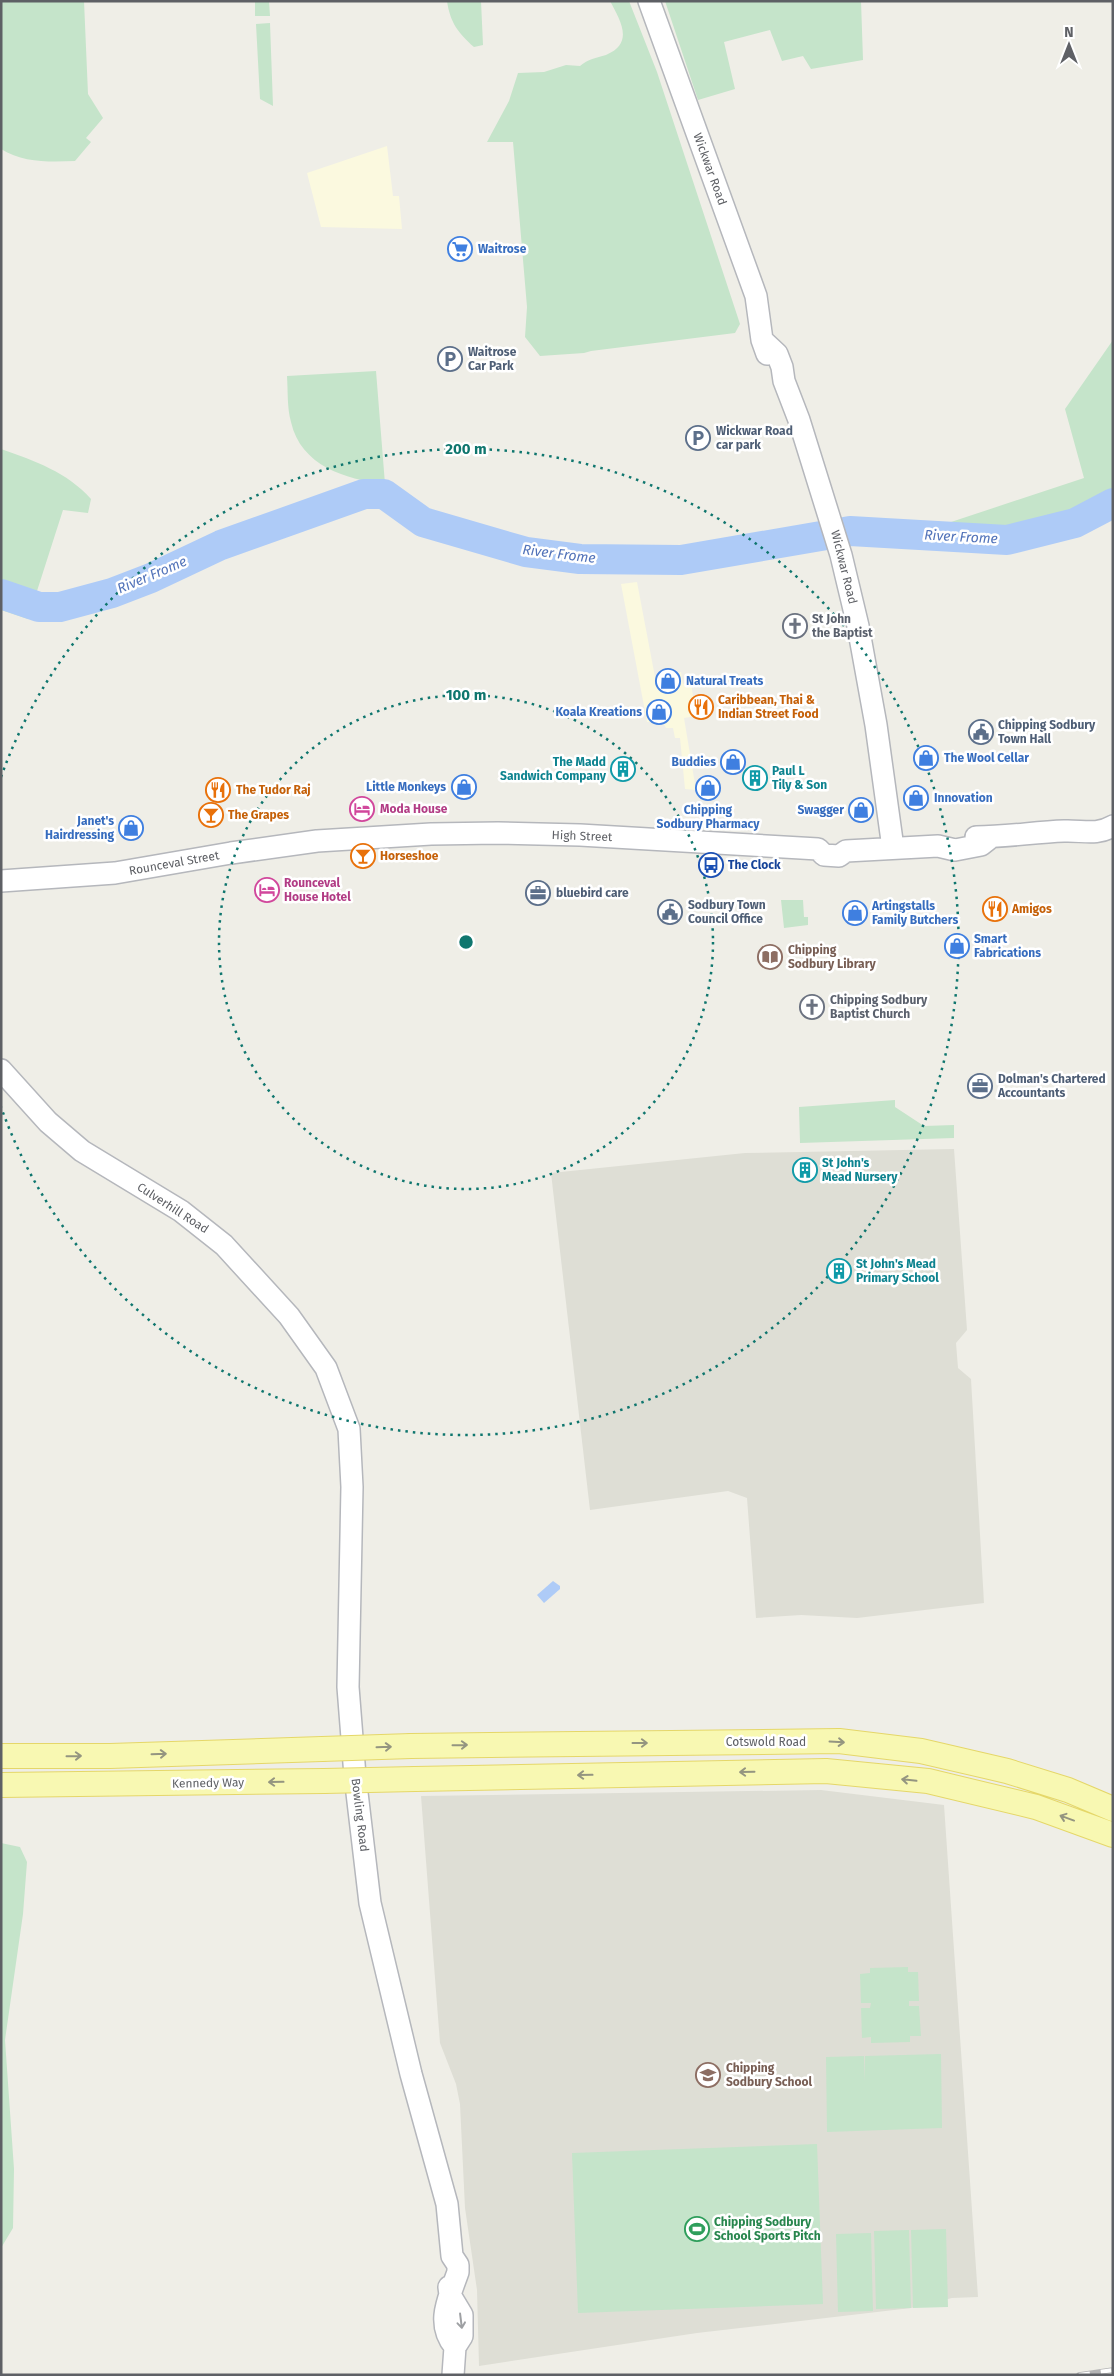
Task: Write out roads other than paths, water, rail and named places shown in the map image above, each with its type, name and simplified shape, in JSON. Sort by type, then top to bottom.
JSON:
[{"type":"main road","name":"Wickwar Road","points":[[650,1],[756,296],[762,340],[770,364],[784,381],[799,420],[833,525],[858,626],[873,707],[894,848]]},
{"type":"main road","points":[[1066,830],[1095,818],[1113,818]]},
{"type":"main road","points":[[1066,830],[1097,832],[1113,826]]},
{"type":"main road","name":"High Street","points":[[346,838],[498,833],[609,837],[818,849],[824,844],[831,844],[839,845],[846,850],[938,846],[953,838],[990,838],[1066,830]]},
{"type":"main road","name":"Rounceval Street","points":[[1,881],[116,873],[230,853],[346,838]]},
{"type":"main road","name":"Culverhill Road","points":[[1,1070],[48,1122],[82,1151],[181,1211],[224,1245],[289,1316],[326,1368]]},
{"type":"main road","name":"Bowling Road","points":[[326,1368],[349,1429],[352,1487],[348,1687],[355,1776],[370,1903],[411,2074],[447,2204],[452,2256],[448,2264],[450,2295],[444,2313],[446,2336],[455,2347],[453,2375]]},
{"type":"main road","name":"Cotswold Road","points":[[1,1756],[110,1756],[411,1746],[839,1741],[921,1751],[1007,1771],[1068,1790],[1113,1809]]},
{"type":"main road","points":[[1007,1771],[1010,1788],[1036,1807],[1113,1835]]},
{"type":"main road","name":"Kennedy Way","points":[[1,1785],[43,1786],[416,1780],[586,1774],[826,1772],[928,1781],[1036,1807]]},
{"type":"water","points":[[553,1581],[560,1586],[560,1589],[544,1603],[537,1595]]},
{"type":"waterway","name":"River Frome","points":[[1,594],[39,607],[60,607],[112,593],[151,578],[221,545],[364,494],[384,494],[423,522],[526,552],[580,559],[681,560],[850,531],[1007,540],[1075,523],[1113,503]]},
{"type":"railway","points":[[1079,2375],[1113,2370]]},
{"type":"place","name":"Waitrose","points":[[460,249]]},
{"type":"place","name":"Waitrose Car Park","points":[[450,359]]},
{"type":"place","name":"Wickwar Road car park","points":[[698,438]]},
{"type":"place","name":"St John the Baptist","points":[[795,626]]},
{"type":"place","name":"Natural Treats","points":[[668,681]]},
{"type":"place","name":"Caribbean, Thai & Indian Street Food","points":[[701,707]]},
{"type":"place","name":"Koala Kreations","points":[[659,712]]},
{"type":"place","name":"Chipping Sodbury Town Hall","points":[[981,732]]},
{"type":"place","name":"The Wool Cellar","points":[[926,758]]},
{"type":"place","name":"Buddies","points":[[733,762]]},
{"type":"place","name":"The Madd Sandwich Company","points":[[623,769]]},
{"type":"place","name":"Paul L Tily & Son","points":[[755,778]]},
{"type":"place","name":"Little Monkeys","points":[[464,787]]},
{"type":"place","name":"Chipping Sodbury Pharmacy","points":[[708,788]]},
{"type":"place","name":"The Tudor Raj","points":[[218,790]]},
{"type":"place","name":"Innovation","points":[[916,798]]},
{"type":"place","name":"Moda House","points":[[362,809]]},
{"type":"place","name":"Swagger","points":[[861,810]]},
{"type":"place","name":"The Grapes","points":[[211,815]]},
{"type":"place","name":"Janet's Hairdressing","points":[[131,828]]},
{"type":"place","name":"Horseshoe","points":[[363,856]]},
{"type":"place","name":"The Clock","points":[[711,865]]},
{"type":"place","name":"Rounceval House Hotel","points":[[267,890]]},
{"type":"place","name":"bluebird care","points":[[538,893]]},
{"type":"place","name":"Amigos","points":[[995,909]]},
{"type":"place","name":"Sodbury Town Council Office","points":[[670,912]]},
{"type":"place","name":"Artingstalls Family Butchers","points":[[855,913]]},
{"type":"place","name":"Smart Fabrications","points":[[957,946]]},
{"type":"place","name":"Chipping Sodbury Library","points":[[770,957]]},
{"type":"place","name":"Chipping Sodbury Baptist Church","points":[[812,1007]]},
{"type":"place","name":"Dolman's Chartered Accountants","points":[[980,1086]]},
{"type":"place","name":"St John's Mead Nursery","points":[[805,1170]]},
{"type":"place","name":"St John's Mead Primary School","points":[[839,1271]]},
{"type":"place","name":"Chipping Sodbury School","points":[[708,2075]]},
{"type":"place","name":"Chipping Sodbury School Sports Pitch","points":[[697,2229]]}]
